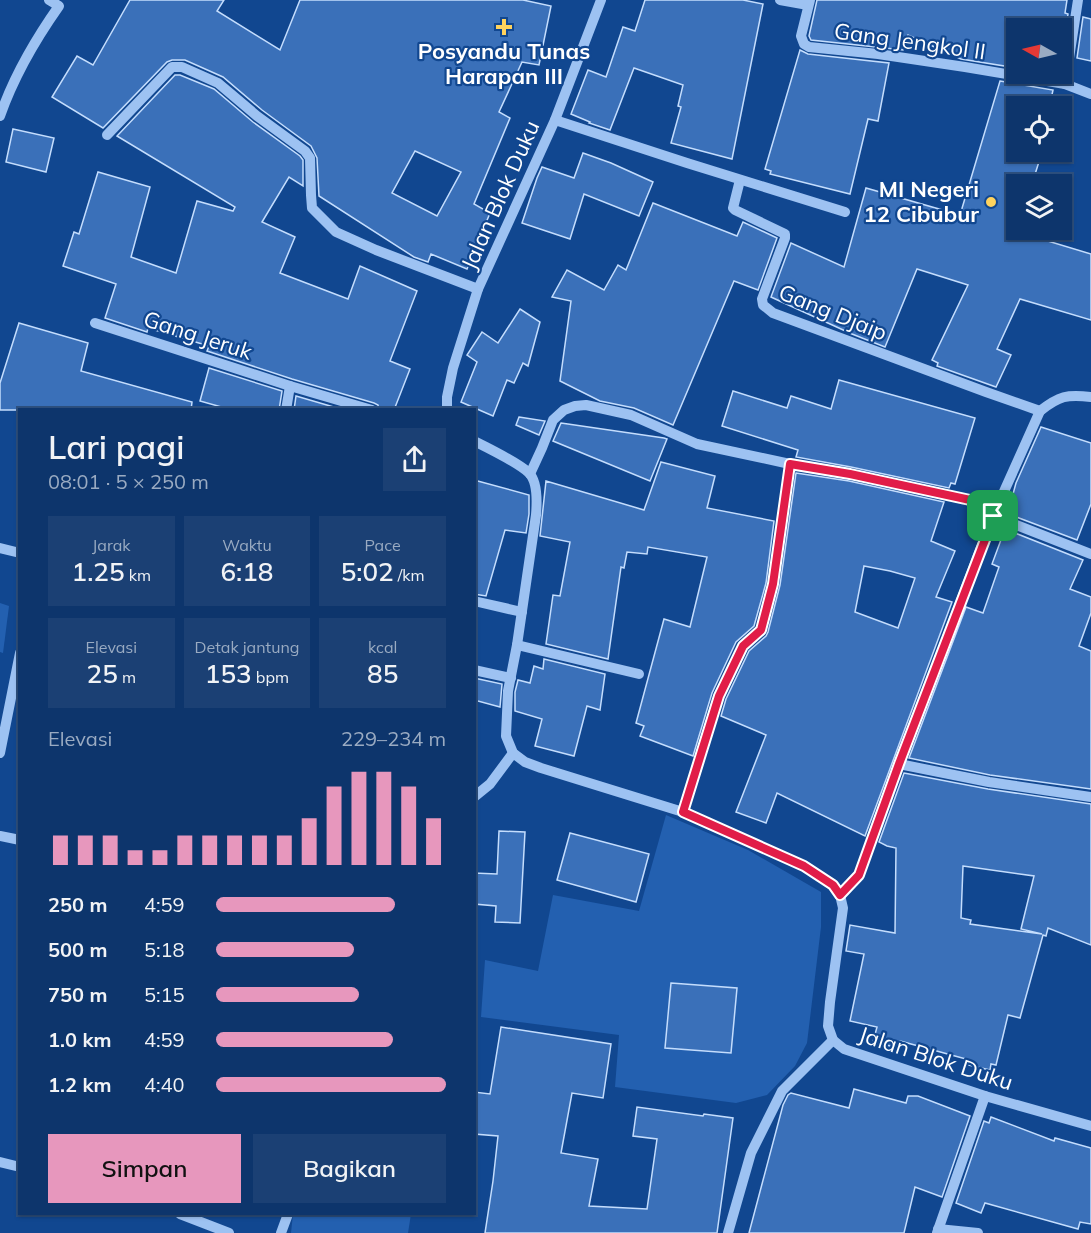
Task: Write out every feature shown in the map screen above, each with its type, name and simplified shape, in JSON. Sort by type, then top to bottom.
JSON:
[{"type":"street","points":[[0,116],[6,99],[39,34],[63,3],[49,0]]},
{"type":"street","name":"Jalan Blok Duku","points":[[447,408],[453,368],[478,289],[555,120],[601,0]]},
{"type":"street","name":"Gang Jengkol II","points":[[780,0],[809,3],[801,36],[808,47],[878,54],[1006,74]]},
{"type":"street","points":[[1072,39],[1078,0]]},
{"type":"street","points":[[107,135],[172,67],[182,67],[218,83],[257,116],[305,151],[310,158],[312,208],[336,232],[376,250],[478,289]]},
{"type":"street","name":"Gang Jengkol II","points":[[1065,84],[1091,94]]},
{"type":"street","points":[[555,120],[845,212]]},
{"type":"street","name":"Gang Djaip","points":[[740,180],[735,210],[785,234],[762,299],[763,305],[773,313],[1040,411]]},
{"type":"street","name":"Gang Jeruk","points":[[95,322],[290,386],[366,408]]},
{"type":"street","points":[[286,408],[290,386]]},
{"type":"street","points":[[476,442],[530,474],[537,495],[522,612],[508,691],[506,736],[513,753],[525,762],[542,768],[683,812],[804,866],[833,885],[840,895],[859,875],[993,516],[1040,411],[1062,396],[1091,397]]},
{"type":"street","points":[[530,474],[553,420],[564,410],[586,405],[631,415],[697,444],[998,506]]},
{"type":"street","points":[[683,812],[719,696],[743,646],[761,630],[773,584],[790,464]]},
{"type":"street","points":[[993,516],[1091,554]]},
{"type":"street","points":[[0,548],[18,552]]},
{"type":"street","points":[[476,602],[522,612]]},
{"type":"street","points":[[517,645],[639,674]]},
{"type":"street","points":[[0,753],[18,663]]},
{"type":"street","points":[[476,670],[511,678]]},
{"type":"street","points":[[476,795],[490,784],[513,753]]},
{"type":"street","points":[[899,764],[989,782],[1091,797]]},
{"type":"street","points":[[0,836],[18,840]]},
{"type":"street","name":"Jalan Blok Duku","points":[[840,895],[843,908],[828,1026],[834,1041],[844,1049],[985,1096],[1091,1126]]},
{"type":"street","points":[[728,1233],[751,1153],[782,1091],[834,1041]]},
{"type":"street","points":[[978,1233],[937,1231],[985,1096]]},
{"type":"street","points":[[0,1162],[18,1166]]},
{"type":"street","points":[[183,1215],[229,1233]]},
{"type":"street","points":[[281,1233],[288,1215]]},
{"type":"shaded area","points":[[0,603],[9,606],[3,653],[0,652]]},
{"type":"shaded area","points":[[666,815],[748,850],[821,892],[821,927],[807,1043],[795,1066],[767,1095],[736,1103],[615,1087],[619,1035],[481,1017],[485,960],[538,971],[553,895],[639,911]]},
{"type":"shaded area","points":[[293,1215],[411,1215],[408,1233],[291,1233]]},
{"type":"building","points":[[130,0],[224,0],[217,11],[280,50],[300,0],[523,0],[551,6],[539,65],[522,62],[499,112],[510,118],[474,204],[490,213],[467,269],[431,254],[428,262],[414,257],[319,196],[317,158],[311,146],[262,110],[223,77],[185,60],[167,62],[103,128],[52,97],[77,56],[93,65]],"holes":[[[415,151],[461,172],[437,216],[392,193]]]},
{"type":"building","points":[[645,0],[743,0],[763,4],[732,159],[671,143],[681,107],[678,106],[683,85],[634,68],[610,130],[571,114],[588,70],[606,77],[623,27],[635,31]]},
{"type":"building","points":[[817,0],[1067,0],[1065,13],[1068,14],[1067,18],[1006,18],[1006,66],[961,59],[908,35],[903,50],[811,40],[809,36]]},
{"type":"building","points":[[1083,17],[1091,19],[1091,61],[1077,58]]},
{"type":"building","points":[[800,50],[808,54],[889,63],[878,121],[868,119],[850,194],[770,174],[771,171],[765,169]]},
{"type":"building","points":[[175,75],[180,75],[214,89],[253,122],[300,156],[303,160],[303,186],[289,177],[262,222],[295,237],[280,273],[348,299],[360,266],[417,291],[390,361],[410,369],[395,408],[379,408],[374,403],[207,351],[209,346],[148,328],[147,332],[105,318],[116,284],[63,266],[74,232],[79,234],[98,172],[150,187],[131,257],[176,273],[197,201],[233,211],[235,207],[117,136]]},
{"type":"building","points":[[1000,81],[1006,84],[1053,90],[1052,96],[1006,96],[1006,162],[1039,162],[1035,174],[1006,174],[1006,240],[1045,240],[1091,254],[1091,320],[1020,299],[997,349],[1011,355],[996,387],[937,366],[938,363],[932,360],[968,285],[917,269],[885,347],[771,297],[791,243],[844,267],[866,188],[960,215]]},
{"type":"building","points":[[13,129],[54,138],[46,172],[6,162]]},
{"type":"building","points":[[583,153],[653,182],[639,216],[584,194],[570,239],[522,223],[542,167],[574,178]]},
{"type":"building","points":[[653,203],[737,236],[743,222],[777,238],[758,290],[734,281],[673,425],[634,408],[600,401],[560,381],[571,301],[552,297],[567,270],[604,290],[618,265],[626,270]]},
{"type":"building","points":[[520,309],[540,322],[528,366],[523,363],[514,383],[507,380],[493,416],[461,402],[477,362],[467,355],[482,332],[498,343]]},
{"type":"building","points":[[19,323],[88,343],[81,371],[192,402],[191,408],[18,408],[18,410],[0,410],[0,383]]},
{"type":"building","points":[[209,368],[282,391],[279,408],[225,408],[200,401]]},
{"type":"building","points":[[839,380],[975,418],[955,484],[951,483],[949,488],[796,457],[798,450],[722,426],[733,391],[787,408],[791,396],[831,409]]},
{"type":"building","points":[[296,396],[337,408],[294,408]]},
{"type":"building","points":[[519,417],[545,421],[539,435],[516,425]]},
{"type":"building","points":[[561,423],[667,439],[650,481],[553,441]]},
{"type":"building","points":[[1041,427],[1091,443],[1091,504],[1077,540],[1011,515],[1014,506],[1010,505],[1016,483]]},
{"type":"building","points":[[661,462],[715,476],[707,508],[774,521],[766,583],[754,626],[736,642],[712,693],[693,756],[640,736],[644,726],[636,723],[664,619],[690,627],[707,557],[648,547],[647,554],[627,552],[624,568],[621,567],[608,659],[546,644],[553,595],[560,596],[570,542],[540,536],[546,481],[644,510]]},
{"type":"building","points":[[796,473],[849,481],[944,502],[931,541],[955,551],[936,597],[952,602],[865,836],[777,793],[766,823],[736,812],[766,735],[721,716],[726,699],[749,651],[768,632],[780,585]],"holes":[[[864,566],[915,578],[898,628],[855,612]]]},
{"type":"building","points":[[476,481],[529,495],[526,533],[505,530],[486,596],[476,594]]},
{"type":"building","points":[[1005,529],[1083,560],[1070,589],[1091,597],[1091,613],[1079,646],[1091,651],[1091,789],[990,775],[909,758],[966,607],[983,613],[999,567],[992,564]]},
{"type":"building","points":[[544,659],[605,674],[600,710],[587,706],[574,756],[535,746],[542,719],[515,711],[515,692],[518,680],[530,683],[534,666],[543,669]]},
{"type":"building","points":[[476,678],[502,684],[500,707],[476,701]]},
{"type":"building","points":[[904,773],[988,789],[1091,804],[1091,945],[1048,928],[1046,936],[1043,935],[1020,1018],[1008,1015],[996,1065],[991,1064],[990,1070],[964,1064],[966,1059],[900,1041],[899,1048],[873,1042],[877,1027],[850,1021],[864,954],[846,951],[850,925],[895,933],[896,848],[879,842]],"holes":[[[963,866],[1034,876],[1021,929],[1042,934],[970,924],[971,920],[961,918]]]},
{"type":"building","points":[[499,831],[525,832],[520,923],[495,922],[496,906],[476,904],[476,873],[497,874]]},
{"type":"building","points":[[570,833],[649,854],[636,902],[557,880]]},
{"type":"building","points":[[671,983],[737,988],[731,1053],[665,1048]]},
{"type":"building","points":[[501,1027],[611,1044],[603,1098],[572,1093],[561,1153],[598,1159],[589,1206],[647,1209],[657,1139],[633,1136],[637,1107],[733,1118],[717,1233],[485,1233],[498,1136],[476,1134],[476,1092],[490,1094]]},
{"type":"building","points":[[854,1089],[906,1103],[908,1096],[918,1096],[970,1116],[942,1197],[915,1187],[904,1233],[749,1233],[783,1105],[788,1095],[791,1093],[849,1108]]},
{"type":"building","points":[[991,1117],[1054,1141],[1055,1138],[1091,1148],[1091,1224],[1080,1222],[1078,1229],[985,1203],[981,1213],[956,1203],[984,1121],[989,1123]]},
{"type":"place","name":"Posyandu Tunas Harapan III","points":[[504,27]]},
{"type":"place","name":"MI Negeri 12 Cibubur","points":[[991,202]]},
{"type":"route","points":[[790,464],[850,474],[998,506],[993,516],[859,875],[840,895],[833,885],[804,866],[683,812],[719,696],[743,646],[761,630],[773,584],[790,464]]}]
